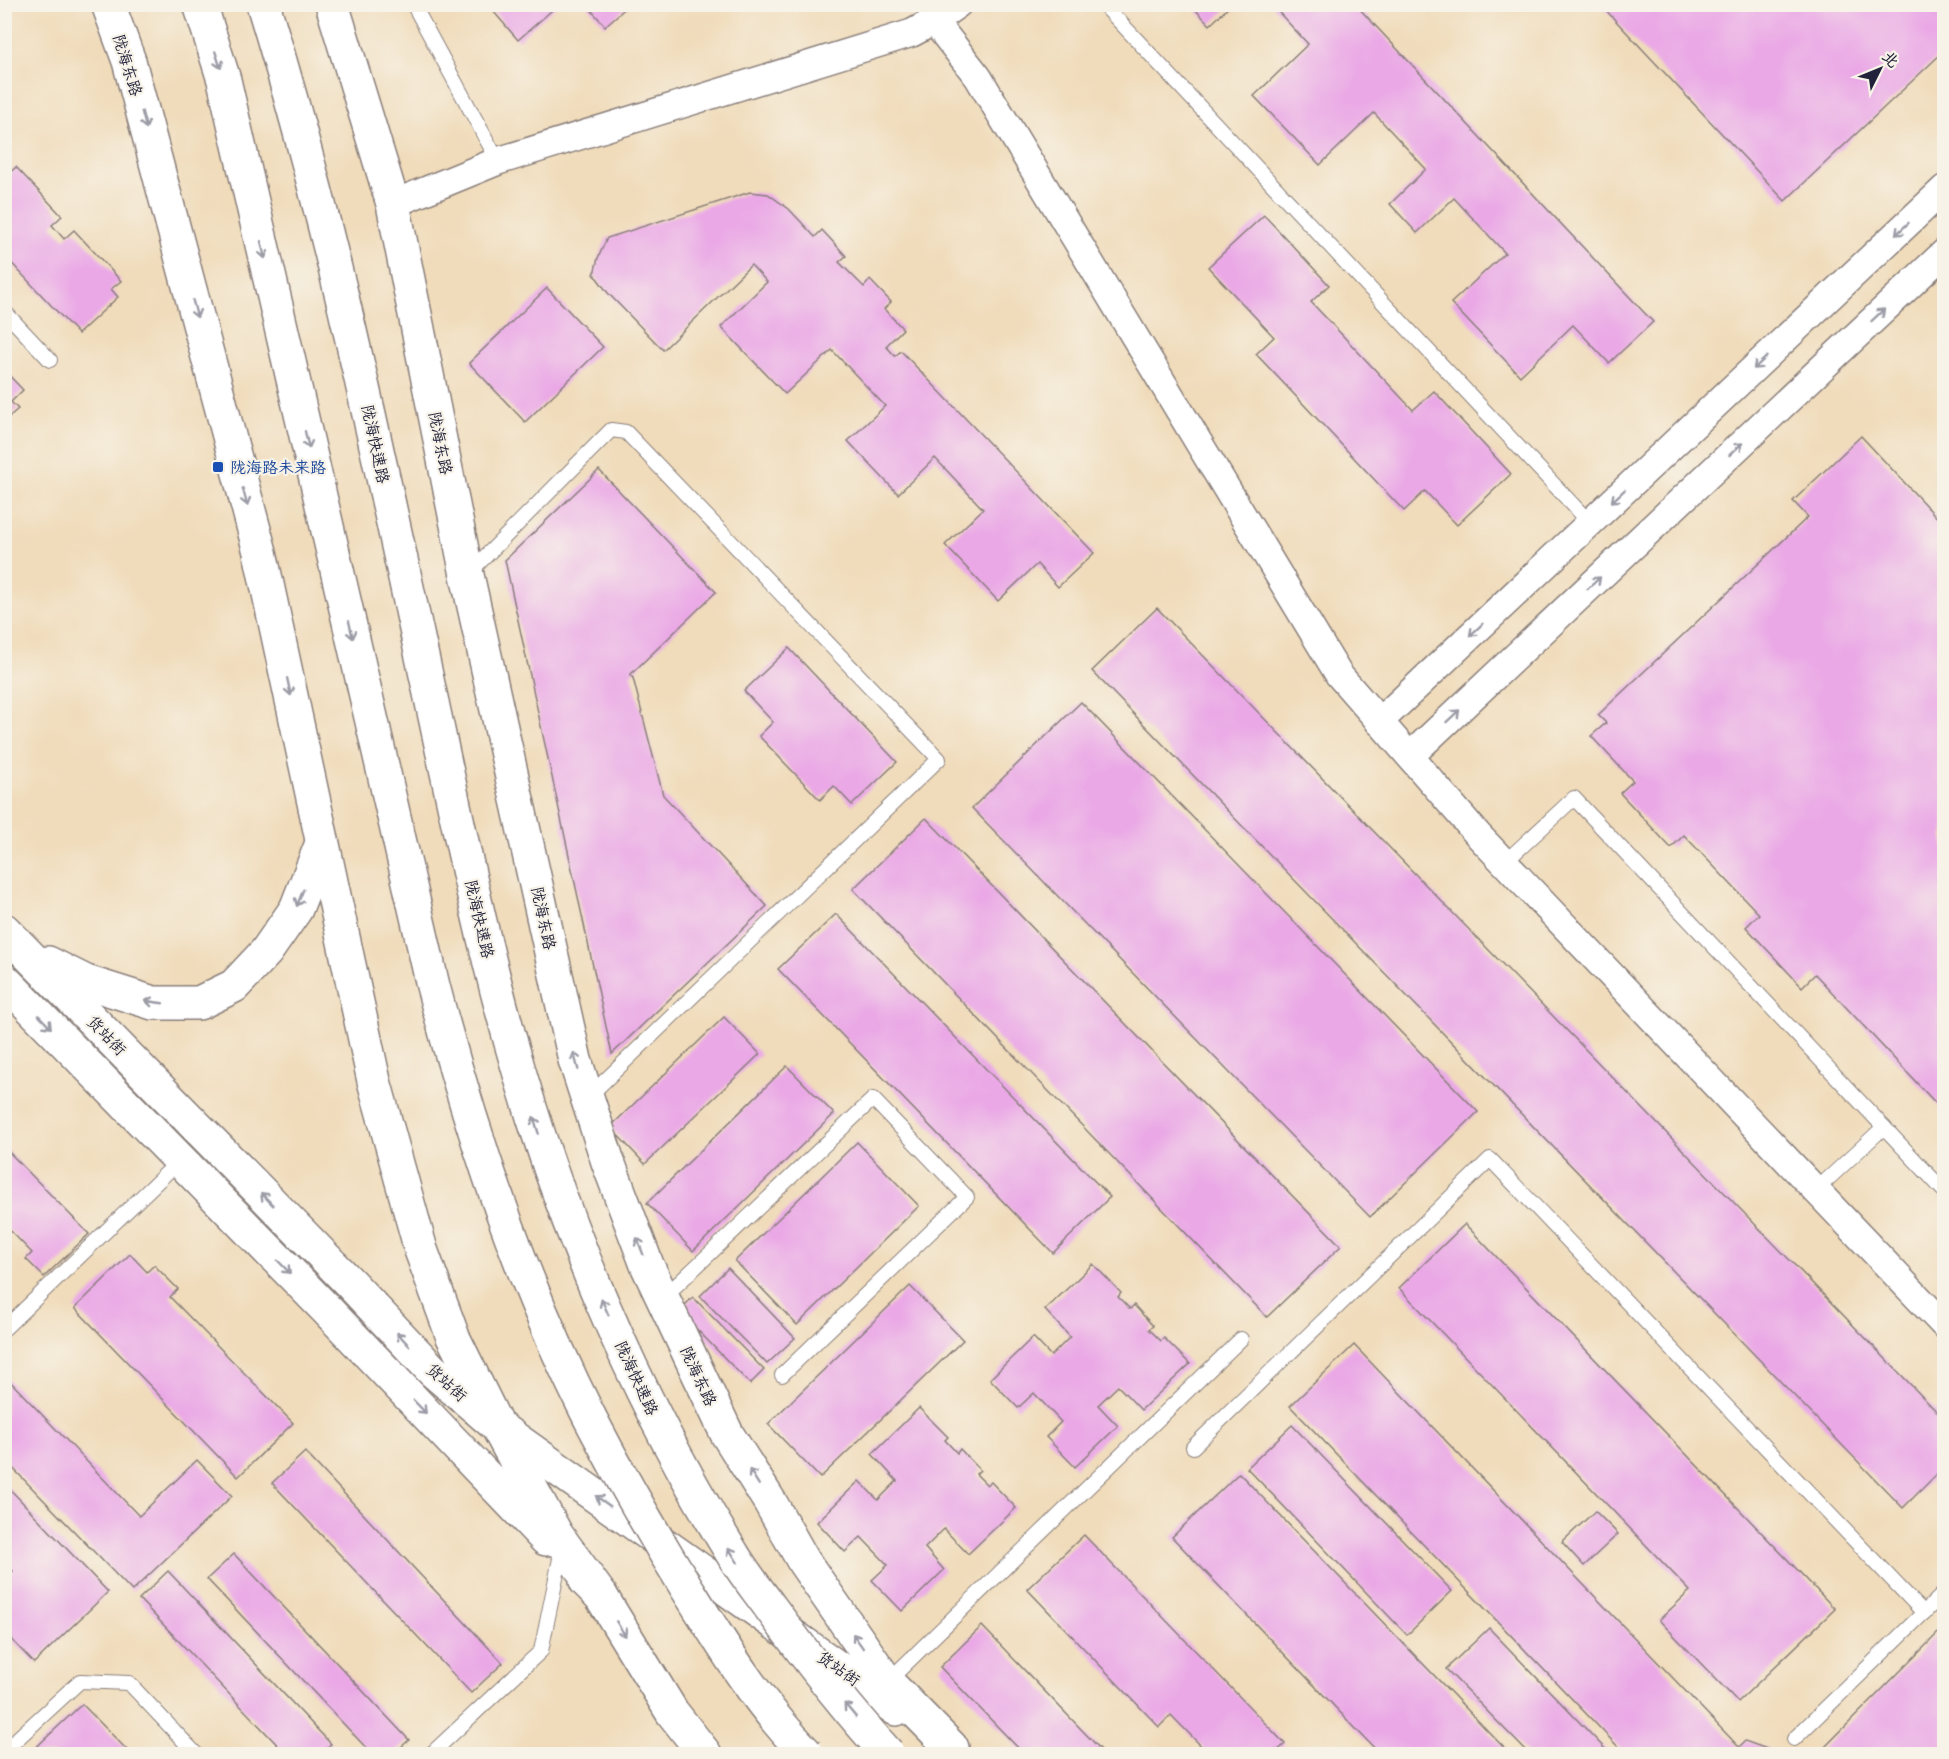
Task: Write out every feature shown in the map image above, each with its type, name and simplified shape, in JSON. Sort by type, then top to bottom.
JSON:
[{"type":"main road","name":"陇海东路","points":[[108,4],[129,61],[260,552],[374,1081],[421,1250],[453,1337],[497,1426],[556,1534],[601,1596]]},
{"type":"main road","points":[[200,4],[224,80],[433,986],[453,1060],[498,1201],[555,1344],[590,1419],[638,1509],[751,1689],[807,1755]]},
{"type":"main road","name":"陇海快速路","points":[[263,4],[301,129],[351,329],[483,936],[511,1045],[562,1200],[602,1300],[654,1413],[733,1556],[809,1661],[888,1755]]},
{"type":"main road","name":"陇海东路","points":[[332,4],[393,204],[467,575],[575,1060],[608,1162],[647,1265],[727,1434],[804,1562],[886,1682],[955,1751]]},
{"type":"main road","points":[[28,953],[86,982],[153,1003],[199,1003],[234,986],[266,952],[296,909],[322,843]]},
{"type":"main road","name":"货站街","points":[[4,930],[350,1283],[432,1370],[497,1426],[955,1751]]},
{"type":"main road","points":[[4,980],[601,1596],[672,1712],[705,1755]]},
{"type":"street","points":[[393,204],[498,161],[912,33],[958,4]]},
{"type":"street","points":[[934,21],[978,77],[1339,675],[1504,863],[1944,1325]]},
{"type":"street","points":[[1379,722],[1944,189]]},
{"type":"street","points":[[1410,756],[1944,253]]},
{"type":"lane","points":[[413,4],[498,161]]},
{"type":"lane","points":[[1103,4],[1590,523]]},
{"type":"lane","points":[[4,311],[50,360]]},
{"type":"lane","points":[[467,575],[611,430],[626,432],[939,759],[587,1098]]},
{"type":"lane","points":[[1504,863],[1574,798],[1944,1191]]},
{"type":"lane","points":[[662,1299],[873,1099],[967,1197],[782,1375]]},
{"type":"lane","points":[[1816,1190],[1884,1126]]},
{"type":"lane","points":[[1193,1447],[1490,1159],[1924,1613]]},
{"type":"lane","points":[[4,1329],[180,1160]]},
{"type":"lane","points":[[886,1682],[1241,1339]]},
{"type":"lane","points":[[431,1755],[541,1651],[561,1554]]},
{"type":"lane","points":[[1794,1738],[1944,1593]]},
{"type":"lane","points":[[4,1751],[80,1682],[129,1683],[196,1755]]},
{"type":"building","points":[[487,4],[559,4],[518,40]]},
{"type":"building","points":[[586,4],[630,4],[605,26]]},
{"type":"building","points":[[1190,4],[1232,4],[1210,25]]},
{"type":"building","points":[[1271,4],[1355,4],[1653,322],[1609,363],[1573,325],[1520,376],[1451,303],[1505,253],[1454,198],[1417,233],[1390,204],[1426,169],[1374,113],[1320,165],[1254,96],[1308,44]]},
{"type":"building","points":[[1600,4],[1944,4],[1944,51],[1785,201]]},
{"type":"building","points":[[16,167],[62,216],[52,225],[64,239],[74,230],[121,281],[111,289],[118,297],[78,334],[4,255],[4,175],[6,176]]},
{"type":"building","points":[[750,192],[768,194],[789,209],[815,237],[822,230],[846,256],[839,262],[864,287],[870,280],[891,302],[884,309],[903,329],[886,346],[895,356],[901,351],[1094,553],[1058,587],[1037,564],[998,601],[945,545],[983,509],[935,458],[898,494],[848,441],[885,406],[832,350],[785,394],[721,327],[767,282],[751,265],[663,350],[608,293],[594,274],[607,238]]},
{"type":"building","points":[[1264,215],[1329,285],[1311,302],[1413,410],[1434,391],[1511,474],[1457,525],[1425,491],[1404,511],[1256,354],[1274,337],[1208,267]]},
{"type":"building","points":[[547,288],[603,347],[525,422],[469,363]]},
{"type":"building","points":[[4,370],[23,390],[11,402],[18,409],[4,421]]},
{"type":"building","points":[[1861,436],[1944,525],[1944,1112],[1815,974],[1802,987],[1746,927],[1759,914],[1684,835],[1671,848],[1620,793],[1633,781],[1591,736],[1606,723],[1598,715],[1808,517],[1793,501]]},
{"type":"building","points":[[599,470],[716,592],[630,675],[633,678],[663,795],[767,906],[612,1054],[505,560]]},
{"type":"building","points":[[1157,608],[1944,1419],[1944,1467],[1903,1508],[1092,671]]},
{"type":"building","points":[[789,648],[897,762],[852,805],[834,786],[820,800],[759,736],[773,722],[744,691]]},
{"type":"building","points":[[1081,702],[1478,1112],[1370,1217],[972,808]]},
{"type":"building","points":[[926,818],[1341,1246],[1267,1317],[853,889]]},
{"type":"building","points":[[836,914],[1110,1197],[1053,1253],[778,969]]},
{"type":"building","points":[[724,1017],[760,1054],[645,1164],[610,1127]]},
{"type":"building","points":[[787,1066],[834,1114],[693,1251],[647,1203]]},
{"type":"building","points":[[857,1142],[919,1206],[797,1325],[735,1261]]},
{"type":"building","points":[[4,1147],[89,1234],[44,1277],[26,1259],[32,1253],[4,1224]]},
{"type":"building","points":[[1465,1224],[1835,1609],[1738,1702],[1659,1620],[1690,1591],[1399,1288]]},
{"type":"building","points":[[130,1254],[147,1272],[154,1265],[178,1289],[170,1297],[293,1423],[238,1477],[75,1308]]},
{"type":"building","points":[[1093,1264],[1121,1293],[1118,1297],[1130,1309],[1134,1305],[1153,1326],[1149,1329],[1161,1341],[1164,1338],[1190,1364],[1141,1410],[1118,1386],[1098,1405],[1118,1426],[1075,1467],[1046,1437],[1061,1422],[1034,1393],[1018,1408],[990,1379],[1033,1337],[1051,1356],[1070,1337],[1045,1310]]},
{"type":"building","points":[[728,1268],[795,1338],[767,1364],[700,1296]]},
{"type":"building","points":[[910,1286],[963,1340],[820,1478],[768,1424]]},
{"type":"building","points":[[693,1297],[764,1370],[750,1384],[679,1311]]},
{"type":"building","points":[[1354,1345],[1739,1747],[1745,1741],[1781,1754],[1625,1754],[1290,1406]]},
{"type":"building","points":[[6,1377],[139,1516],[197,1460],[232,1496],[132,1591],[4,1459]]},
{"type":"building","points":[[919,1408],[948,1437],[945,1440],[957,1453],[960,1449],[980,1470],[976,1474],[987,1485],[991,1482],[1016,1508],[968,1554],[944,1529],[925,1548],[944,1570],[902,1611],[872,1580],[888,1565],[861,1537],[845,1552],[817,1522],[859,1481],[878,1500],[897,1481],[872,1454]]},
{"type":"building","points":[[1292,1425],[1452,1591],[1407,1635],[1247,1468]]},
{"type":"building","points":[[305,1452],[503,1663],[471,1693],[272,1483]]},
{"type":"building","points":[[1239,1473],[1510,1754],[1380,1754],[1172,1537]]},
{"type":"building","points":[[4,1483],[108,1592],[34,1663],[4,1632],[4,1580],[13,1571],[4,1562]]},
{"type":"building","points":[[1595,1511],[1618,1534],[1584,1566],[1562,1542]]},
{"type":"building","points":[[1084,1535],[1285,1744],[1274,1754],[1209,1754],[1171,1715],[1159,1727],[1027,1589]]},
{"type":"building","points":[[234,1554],[409,1740],[393,1754],[372,1754],[207,1579]]},
{"type":"building","points":[[168,1571],[331,1744],[320,1754],[286,1754],[139,1599]]},
{"type":"building","points":[[982,1626],[1105,1754],[1024,1754],[940,1667]]},
{"type":"building","points":[[1944,1627],[1944,1754],[1818,1754]]},
{"type":"building","points":[[1489,1628],[1610,1754],[1529,1754],[1446,1669]]},
{"type":"building","points":[[82,1704],[131,1754],[29,1754]]},
{"type":"place","name":"陇海路未来路","points":[[218,467]]}]
